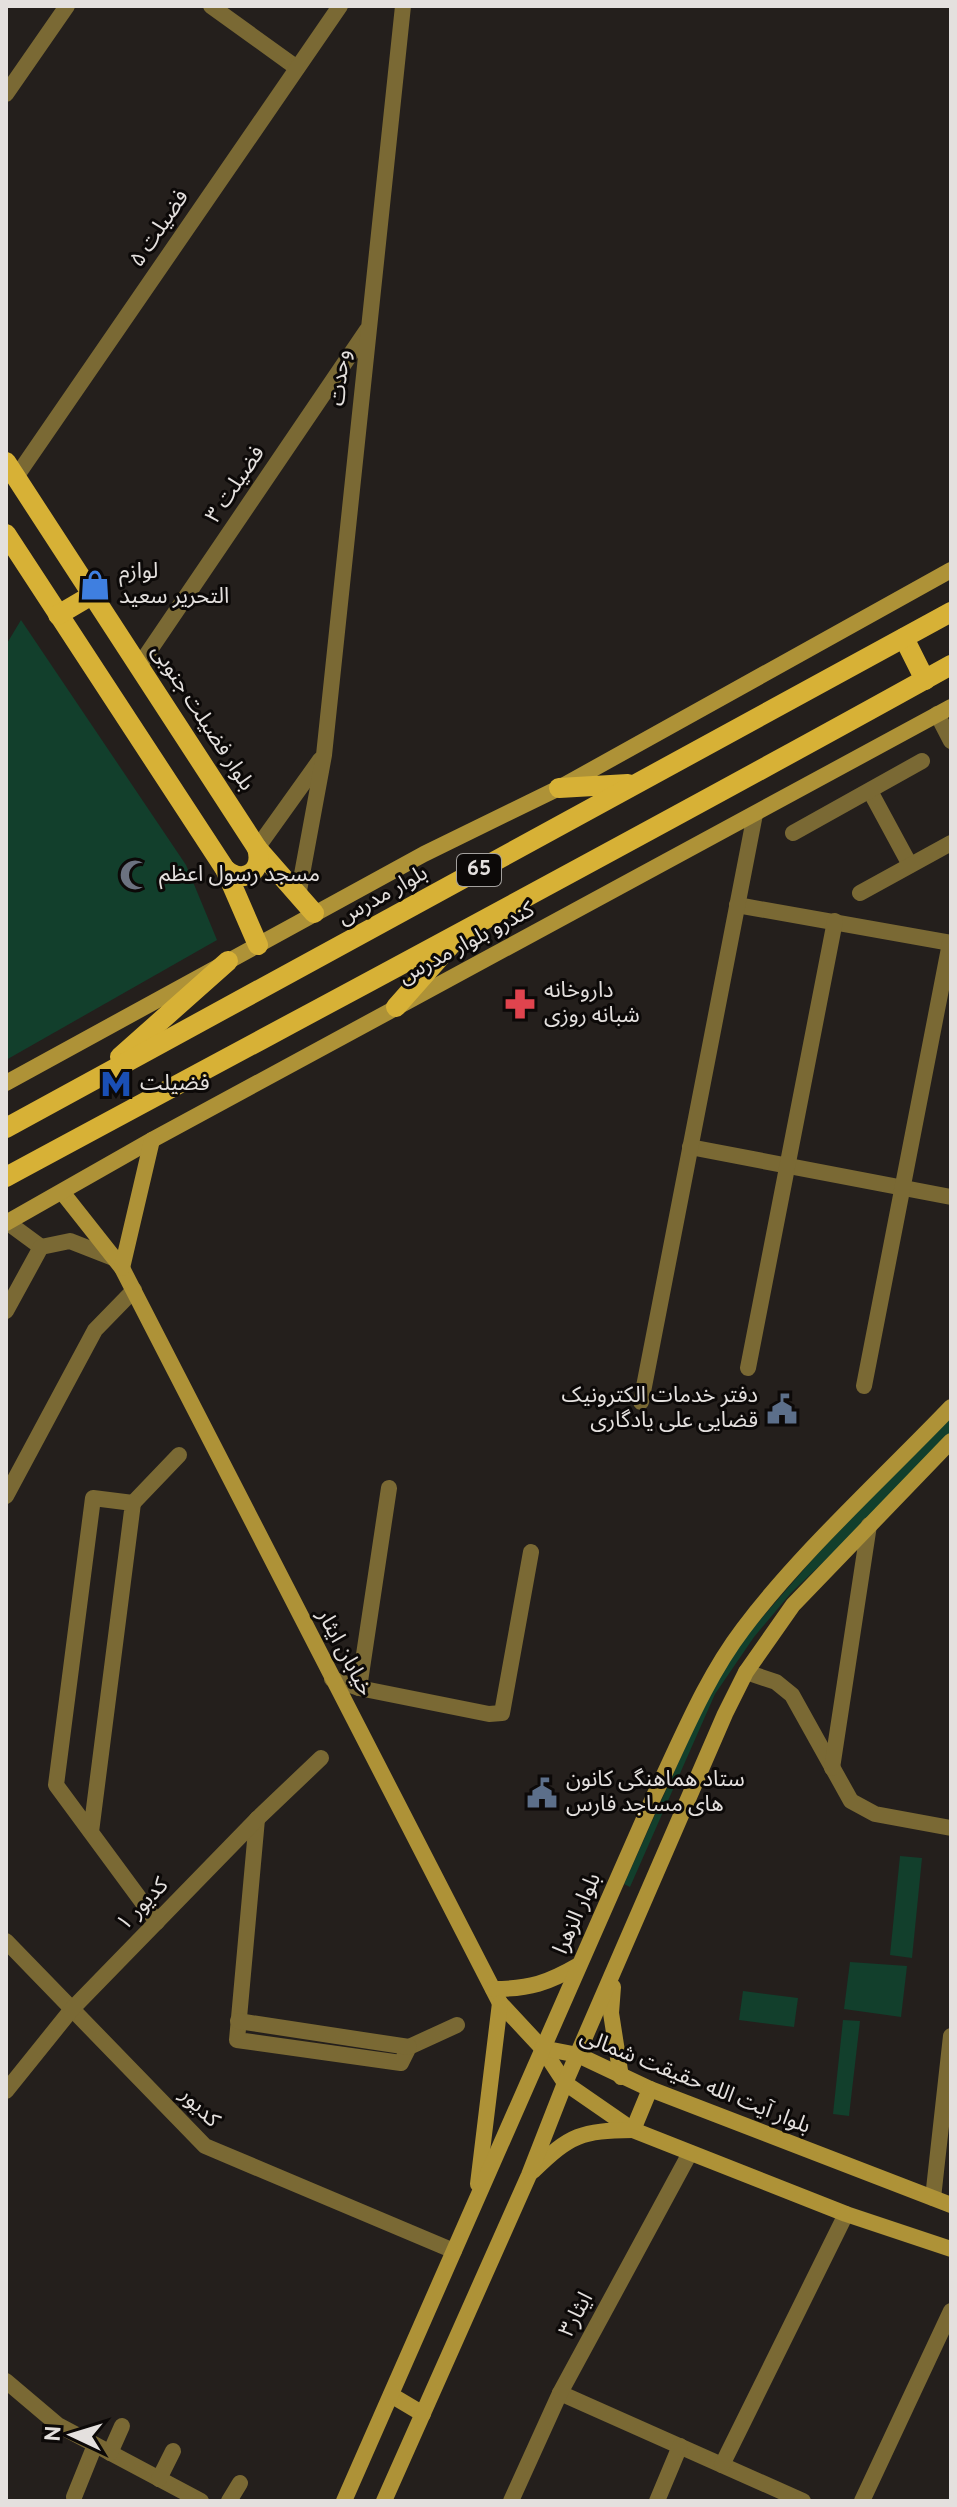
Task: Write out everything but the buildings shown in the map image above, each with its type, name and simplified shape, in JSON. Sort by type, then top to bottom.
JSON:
[{"type":"main road","name":"بلوار فضیلت جنوبی","points":[[11,470],[257,848],[314,913]]},
{"type":"main road","points":[[6,534],[225,869],[258,945]]},
{"type":"main road","points":[[6,1083],[424,854],[559,788],[951,570]]},
{"type":"main road","points":[[58,615],[92,595]]},
{"type":"main road","name":"بلوار مدرس","points":[[6,1128],[951,612]]},
{"type":"main road","points":[[904,638],[925,680]]},
{"type":"main road","name":"65","points":[[6,1177],[582,869],[951,665]]},
{"type":"main road","name":"کندرو بلوار مدرس","points":[[6,1222],[944,711]]},
{"type":"main road","points":[[559,788],[636,783]]},
{"type":"main road","points":[[225,869],[242,878],[251,875],[258,867],[260,858],[257,848]]},
{"type":"main road","points":[[396,1007],[466,929]]},
{"type":"main road","points":[[93,1081],[228,961]]},
{"type":"main road","points":[[119,1264],[152,1140]]},
{"type":"main road","points":[[62,1192],[119,1264]]},
{"type":"main road","name":"خیابان ایثار","points":[[119,1264],[497,1996],[542,2048]]},
{"type":"main road","name":"بلوار الزهرا","points":[[344,2501],[542,2048],[699,1702],[741,1632],[775,1590],[951,1407]]},
{"type":"main road","points":[[384,2501],[529,2175],[565,2083],[725,1714],[746,1672],[793,1605],[951,1441]]},
{"type":"main road","points":[[475,2203],[497,1996],[548,1982],[579,1965]]},
{"type":"main road","points":[[615,1970],[611,2013],[621,2077]]},
{"type":"main road","name":"بلوار آیت الله حقیقت شمالی","points":[[542,2048],[578,2055],[650,2089],[951,2205]]},
{"type":"main road","name":"بلوار آیت الله حقیقت شمالی","points":[[542,2048],[565,2083],[633,2130],[846,2214],[951,2249]]},
{"type":"main road","points":[[529,2175],[574,2137],[594,2131],[633,2130],[650,2089]]},
{"type":"main road","points":[[391,2395],[423,2414]]},
{"type":"street","points":[[6,94],[67,6]]},
{"type":"street","points":[[211,6],[297,68]]},
{"type":"street","name":"فضیلت ۵","points":[[11,470],[340,6]]},
{"type":"street","name":"وحدت","points":[[298,896],[324,755],[403,6]]},
{"type":"street","name":"فضیلت ۳","points":[[139,666],[369,328]]},
{"type":"street","points":[[944,711],[951,741]]},
{"type":"street","points":[[257,848],[324,755]]},
{"type":"street","points":[[793,833],[922,761]]},
{"type":"street","points":[[870,791],[910,865]]},
{"type":"street","points":[[641,1402],[755,814]]},
{"type":"street","points":[[860,893],[951,843]]},
{"type":"street","points":[[737,905],[950,943],[864,1386]]},
{"type":"street","points":[[748,1368],[835,921]]},
{"type":"street","points":[[690,1147],[951,1197]]},
{"type":"street","points":[[6,1222],[41,1247],[70,1241],[119,1264]]},
{"type":"street","points":[[6,1311],[41,1247]]},
{"type":"street","points":[[6,1496],[95,1330],[134,1290]]},
{"type":"street","points":[[91,1832],[133,1503],[179,1455]]},
{"type":"street","points":[[359,1688],[389,1488]]},
{"type":"street","points":[[133,1503],[93,1498],[56,1785],[157,1922]]},
{"type":"street","points":[[832,1768],[869,1525]]},
{"type":"street","points":[[332,1679],[359,1688],[489,1714],[502,1713],[531,1552]]},
{"type":"street","points":[[746,1672],[776,1682],[792,1695],[851,1801],[875,1814],[951,1828]]},
{"type":"street","name":"کدیور ۱","points":[[6,2091],[72,2009],[257,1819],[321,1758]]},
{"type":"street","points":[[257,1819],[238,2021],[409,2047],[457,2025]]},
{"type":"street","name":"کدیور","points":[[6,1941],[205,2146],[454,2251]]},
{"type":"street","points":[[933,2198],[951,2036]]},
{"type":"street","name":"ایثار۳","points":[[511,2501],[560,2393],[690,2153]]},
{"type":"street","points":[[722,2465],[846,2214]]},
{"type":"street","points":[[862,2501],[951,2311]]},
{"type":"street","points":[[6,2381],[58,2425],[201,2501]]},
{"type":"street","points":[[560,2393],[803,2501]]},
{"type":"street","points":[[74,2497],[102,2449],[122,2426]]},
{"type":"street","points":[[657,2501],[680,2446]]},
{"type":"street","points":[[159,2479],[173,2451]]},
{"type":"street","points":[[229,2501],[240,2483]]},
{"type":"green space","points":[[21,620],[186,865],[217,940],[6,1060],[6,645]]},
{"type":"green space","points":[[951,1415],[951,1432],[856,1531],[791,1593],[754,1637],[715,1694],[630,1887],[624,1884],[709,1694],[741,1642],[818,1553]]},
{"type":"green space","points":[[900,1856],[922,1858],[912,1958],[890,1955]]},
{"type":"green space","points":[[850,1962],[907,1966],[901,2017],[844,2009]]},
{"type":"green space","points":[[743,1991],[798,1998],[794,2027],[739,2020]]},
{"type":"green space","points":[[843,2020],[860,2021],[849,2116],[833,2114]]},
{"type":"place","name":"لوازم التحریر سعید","points":[[95,585]]},
{"type":"place","name":"مسجد رسول اعظم","points":[[135,875]]},
{"type":"place","name":"داروخانه شبانه روزی","points":[[520,1004]]},
{"type":"place","name":"فضیلت","points":[[116,1084]]},
{"type":"place","name":"دفتر خدمات الکترونیک قضایی علی یادگاری","points":[[782,1409]]},
{"type":"place","name":"ستاد هماهنگی کانون های مساجد فارس","points":[[542,1793]]}]
